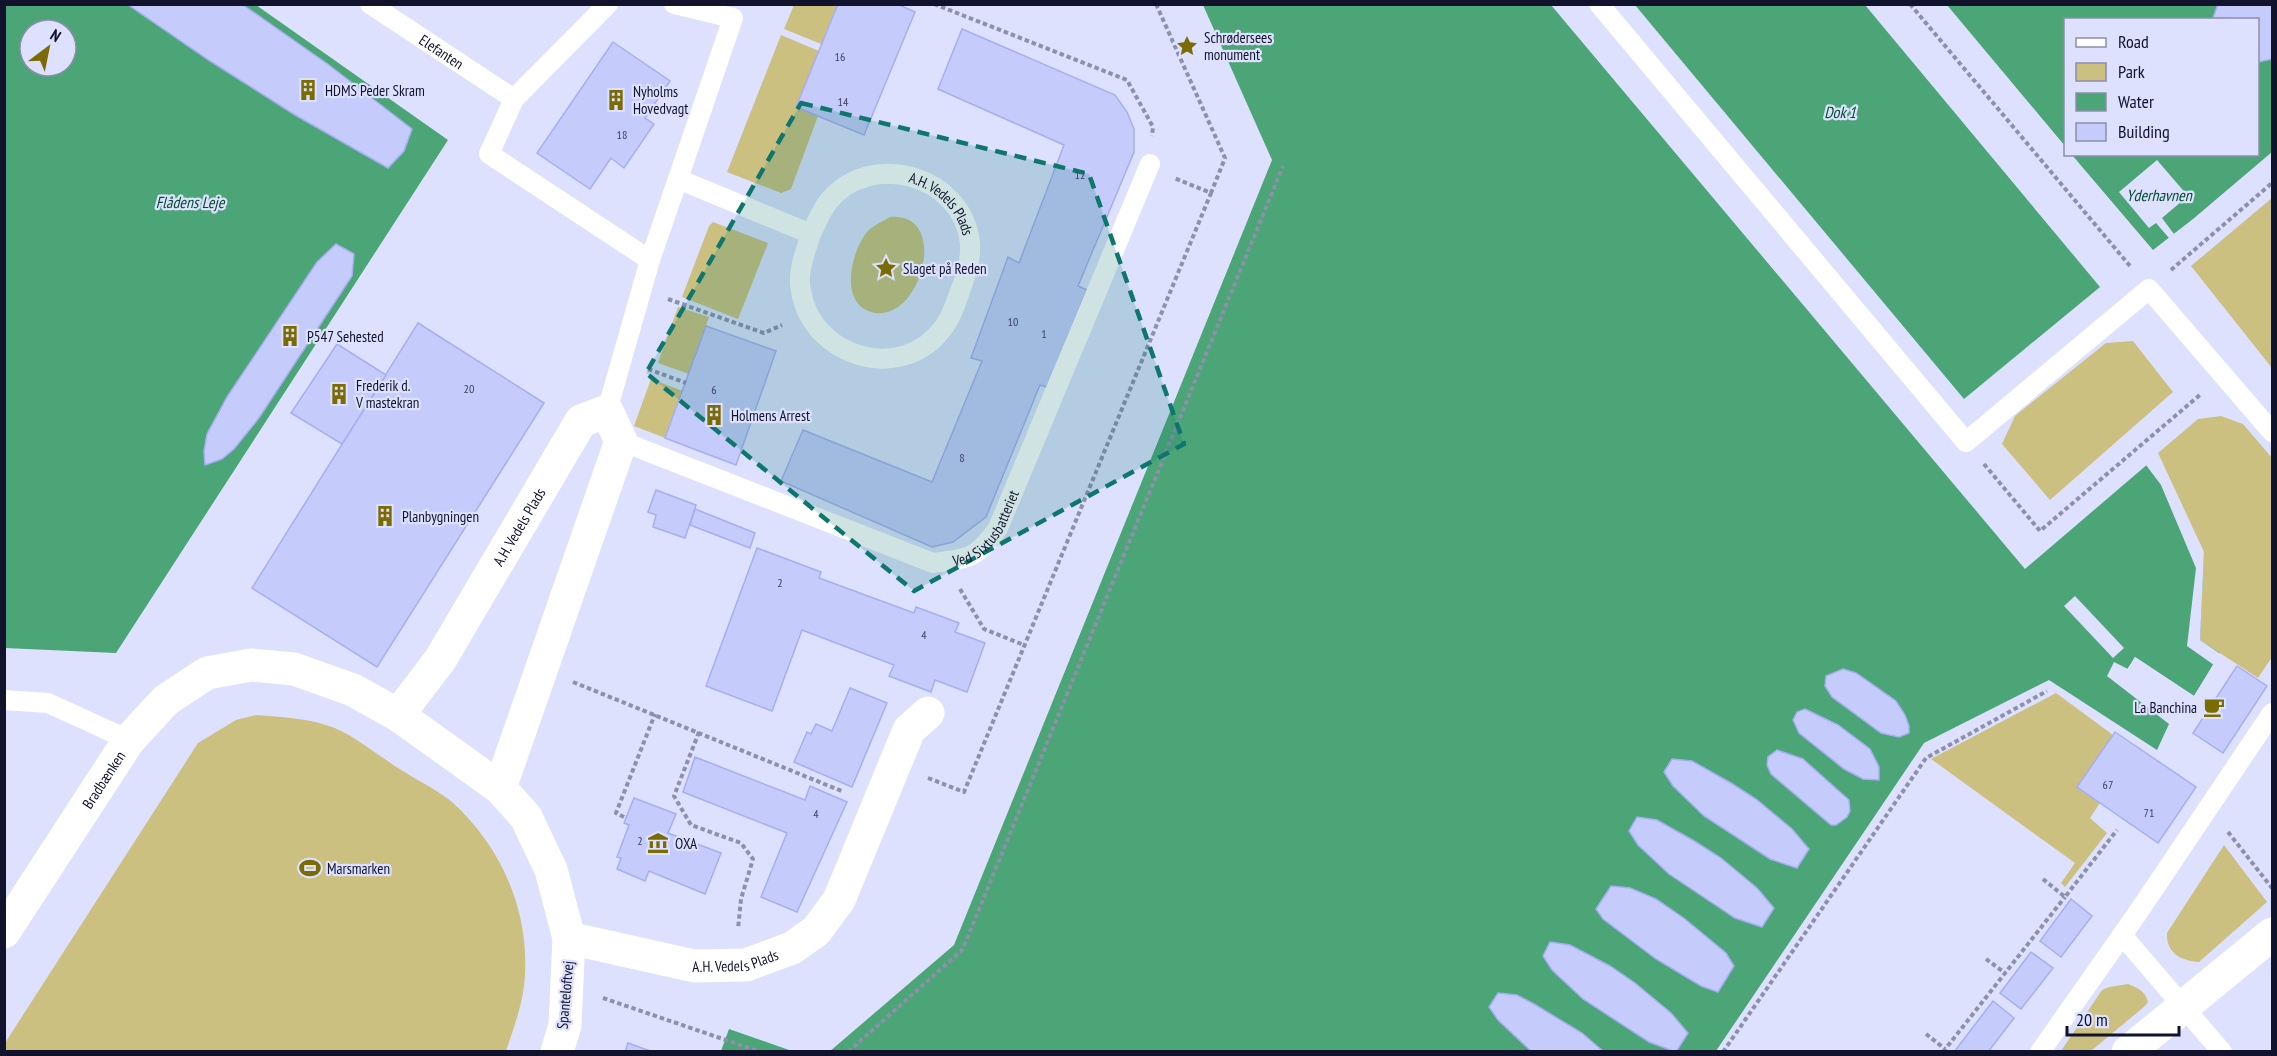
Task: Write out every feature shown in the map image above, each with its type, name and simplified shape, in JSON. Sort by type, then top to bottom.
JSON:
[{"type":"street","points":[[500,788],[621,441],[607,411]]},
{"type":"street","name":"A.H. Vedels Plads","points":[[398,715],[440,660],[581,421],[607,411]]},
{"type":"street","points":[[129,740],[166,700],[207,673],[251,665],[294,669],[353,690],[398,715],[500,788],[526,817],[551,870],[569,938]]},
{"type":"street","name":"A.H. Vedels Plads","points":[[569,938],[693,966],[746,965],[792,948],[816,931],[839,900],[909,730],[928,713]]},
{"type":"street","name":"Bradbænken","points":[[4,932],[129,740]]},
{"type":"street","points":[[2128,1052],[2272,934]]},
{"type":"street","name":"Spanteloftvej","points":[[557,1052],[565,1025],[569,938]]},
{"type":"lane","name":"Elefanten","points":[[370,4],[514,99]]},
{"type":"lane","points":[[608,4],[514,99],[489,154],[650,260]]},
{"type":"lane","points":[[607,411],[650,260],[733,18],[674,4]]},
{"type":"lane","points":[[1599,4],[1966,442],[2149,289],[2272,432]]},
{"type":"lane","name":"Ved Sixtusbatteriet","points":[[621,441],[933,563],[964,560],[984,548],[998,528],[1149,166]]},
{"type":"lane","name":"A.H. Vedels Plads","points":[[877,174],[902,175],[919,178],[933,185],[956,207],[963,219],[970,241],[970,263],[944,328],[929,342],[899,357],[879,359],[859,356],[835,346],[817,330],[807,313],[801,291],[800,268],[811,234],[828,202],[843,189],[860,179],[877,174]]},
{"type":"lane","points":[[678,179],[811,234]]},
{"type":"lane","name":"Bradbænken","points":[[4,700],[48,703],[129,740]]},
{"type":"lane","points":[[2040,1052],[2272,713]]},
{"type":"lane","points":[[2122,935],[2222,1052]]},
{"type":"path","points":[[934,4],[1128,81],[1153,127],[1149,166],[1211,193]]},
{"type":"path","points":[[926,777],[964,792],[1225,158],[1156,4]]},
{"type":"path","points":[[1910,4],[2149,289],[2272,183]]},
{"type":"path","points":[[848,1052],[964,946],[1283,166]]},
{"type":"path","points":[[642,290],[764,333],[807,313]]},
{"type":"path","points":[[622,359],[686,383]]},
{"type":"path","points":[[1966,442],[2040,531],[2224,375]]},
{"type":"path","points":[[944,562],[984,629],[1024,645]]},
{"type":"path","points":[[542,670],[879,806]]},
{"type":"path","points":[[1723,1052],[1926,758],[2047,691]]},
{"type":"path","points":[[624,817],[616,813],[655,714]]},
{"type":"path","points":[[699,732],[674,796],[691,825],[741,843],[753,859],[741,899],[737,932],[724,966]]},
{"type":"path","points":[[2208,808],[2272,888]]},
{"type":"path","points":[[1926,1034],[1944,1050],[2116,830]]},
{"type":"path","points":[[2043,879],[2065,897]]},
{"type":"path","points":[[1986,959],[2005,973]]},
{"type":"path","points":[[567,987],[761,1052]]},
{"type":"highlighted area","points":[[801,103],[1089,174],[1184,444],[914,591],[646,373]]},
{"type":"green space","points":[[794,5],[838,5],[821,44],[784,29]]},
{"type":"green space","points":[[781,35],[819,51],[796,107],[818,116],[791,189],[781,193],[727,172]]},
{"type":"green space","points":[[2272,198],[2272,368],[2191,266]]},
{"type":"green space","points":[[890,217],[909,220],[920,231],[924,247],[923,265],[916,284],[906,300],[892,310],[876,313],[864,309],[856,301],[852,291],[852,266],[861,241],[867,232]]},
{"type":"green space","points":[[713,222],[768,243],[738,319],[682,297],[709,226]]},
{"type":"green space","points":[[678,307],[709,317],[689,374],[658,363]]},
{"type":"green space","points":[[2133,341],[2173,392],[2050,500],[2002,444],[2015,416],[2106,343]]},
{"type":"green space","points":[[651,379],[683,391],[665,438],[634,426]]},
{"type":"green space","points":[[2221,416],[2243,424],[2272,458],[2272,657],[2258,678],[2200,640],[2204,552],[2158,453],[2198,419]]},
{"type":"green space","points":[[2056,693],[2113,735],[2077,787],[2100,803],[2090,818],[2107,833],[2065,887],[2061,883],[2075,863],[1931,759]]},
{"type":"green space","name":"Marsmarken","points":[[256,715],[313,722],[332,727],[348,735],[452,802],[486,840],[510,885],[523,934],[524,986],[519,1011],[506,1051],[5,1051],[5,1043],[198,743],[236,720]]},
{"type":"green space","points":[[2224,845],[2267,902],[2199,962],[2186,960],[2172,951],[2167,940],[2167,933]]},
{"type":"green space","points":[[2128,984],[2145,995],[2148,1002],[2145,1006],[2091,1051],[2061,1051],[2102,990]]},
{"type":"water","name":"Flådens Leje","points":[[5,5],[256,5],[448,140],[116,653],[5,648]]},
{"type":"water","points":[[1203,5],[1551,5],[2025,569],[2149,463],[2168,491],[2185,532],[2204,552],[2200,640],[2220,653],[2194,696],[2135,657],[2128,669],[2114,662],[2107,676],[2169,724],[2157,750],[2049,680],[1924,743],[1716,1051],[829,1052],[954,945],[1272,160]]},
{"type":"water","name":"Dok 1","points":[[1635,5],[1865,5],[2100,287],[1964,399]]},
{"type":"water","name":"Yderhavnen","points":[[1947,5],[2272,5],[2272,152],[2153,250],[2073,156],[2259,156],[2259,18],[2064,18],[2064,145]]},
{"type":"water","points":[[729,1029],[792,1051],[721,1051]]},
{"type":"pier","points":[[2157,160],[2188,196],[2162,218],[2174,234],[2169,238],[2156,223],[2149,228],[2119,192]]},
{"type":"pier","points":[[2151,461],[2171,489],[2188,530],[2196,536],[2204,552],[2200,640],[2222,655],[2195,699],[2136,661],[2130,671],[2126,671],[2135,657],[2194,696],[2214,665],[2187,646],[2196,568],[2161,485],[2146,465]]},
{"type":"pier","points":[[2075,596],[2124,648],[2113,658],[2064,606]]},
{"type":"building","name":"HDMS Peder Skram","points":[[127,4],[242,4],[329,65],[412,129],[404,151],[388,168],[295,115],[210,61]]},
{"type":"building","points":[[838,4],[897,4],[915,12],[864,135],[796,107]]},
{"type":"building","points":[[2218,4],[2272,4],[2272,59],[2259,62],[2259,18],[2213,18]]},
{"type":"building","points":[[962,29],[1115,95],[1127,112],[1134,129],[1134,152],[1078,286],[1087,290],[1047,387],[1040,385],[986,517],[953,542],[932,547],[781,481],[803,430],[932,482],[982,361],[971,358],[1008,257],[1019,263],[1064,145],[938,89]]},
{"type":"building","name":"Nyholms Hovedvagt","points":[[613,42],[670,81],[645,118],[654,124],[624,168],[611,158],[590,189],[537,153]]},
{"type":"building","name":"P547 Sehested","points":[[336,244],[354,254],[352,276],[259,418],[234,449],[222,459],[205,465],[204,451],[207,434],[227,397],[317,262]]},
{"type":"building","name":"Planbygningen","points":[[418,323],[544,403],[377,667],[252,588]]},
{"type":"building","name":"Holmens Arrest","points":[[706,326],[776,351],[736,465],[665,438]]},
{"type":"building","name":"Frederik d. V mastekran","points":[[337,344],[386,375],[342,444],[291,413]]},
{"type":"building","points":[[656,490],[696,505],[685,538],[653,527],[656,515],[648,512]]},
{"type":"building","points":[[695,509],[755,533],[750,548],[690,525]]},
{"type":"building","points":[[757,548],[821,572],[819,578],[914,613],[916,607],[959,623],[955,632],[985,643],[967,692],[935,680],[931,692],[889,676],[894,665],[802,630],[772,711],[706,686]]},
{"type":"building","points":[[2237,666],[2267,686],[2223,753],[2193,733]]},
{"type":"building","points":[[1843,669],[1856,673],[1896,701],[1905,715],[1909,733],[1899,737],[1881,733],[1832,697],[1825,686],[1826,676]]},
{"type":"building","points":[[850,688],[887,703],[852,787],[794,762],[807,732],[811,734],[816,724],[832,731]]},
{"type":"building","points":[[1805,709],[1838,725],[1870,749],[1879,767],[1879,780],[1863,779],[1844,769],[1799,733],[1793,720],[1797,712]]},
{"type":"building","points":[[2115,732],[2196,787],[2158,843],[2077,787]]},
{"type":"building","points":[[1777,750],[1803,759],[1849,800],[1850,811],[1847,817],[1836,825],[1831,825],[1771,774],[1767,765],[1768,757]]},
{"type":"building","points":[[695,757],[805,800],[810,786],[847,802],[797,912],[761,897],[787,833],[683,792]]},
{"type":"building","points":[[1672,759],[1692,761],[1731,783],[1756,799],[1792,829],[1809,849],[1797,868],[1770,859],[1704,816],[1673,786],[1664,772]]},
{"type":"building","name":"OXA","points":[[634,798],[676,814],[668,833],[721,853],[705,894],[649,871],[645,881],[617,869],[621,858],[617,857],[629,825],[624,823]]},
{"type":"building","points":[[1637,817],[1657,820],[1696,842],[1721,858],[1757,888],[1774,908],[1762,927],[1735,918],[1669,874],[1638,845],[1629,831]]},
{"type":"building","points":[[1611,886],[1630,888],[1656,899],[1685,919],[1726,953],[1734,966],[1718,992],[1701,986],[1656,959],[1603,919],[1596,909]]},
{"type":"building","points":[[2071,899],[2092,916],[2061,957],[2040,941]]},
{"type":"building","points":[[1550,942],[1570,945],[1610,966],[1671,1013],[1688,1033],[1676,1052],[1649,1042],[1583,999],[1552,970],[1543,956]]},
{"type":"building","points":[[2031,952],[2053,968],[2021,1009],[2000,993]]},
{"type":"building","points":[[1498,993],[1517,995],[1534,1004],[1582,1033],[1604,1052],[1532,1052],[1498,1020],[1489,1007]]},
{"type":"building","points":[[1993,1001],[2014,1018],[1988,1052],[1954,1052]]},
{"type":"building","points":[[628,1043],[653,1052],[625,1052]]},
{"type":"place","name":"Schrødersees monument","points":[[1187,46]]},
{"type":"place","name":"HDMS Peder Skram","points":[[308,90]]},
{"type":"place","name":"Nyholms Hovedvagt","points":[[616,100]]},
{"type":"place","name":"Slaget på Reden","points":[[886,268]]},
{"type":"place","name":"P547 Sehested","points":[[290,336]]},
{"type":"place","name":"Frederik d. V mastekran","points":[[339,394]]},
{"type":"place","name":"Holmens Arrest","points":[[714,415]]},
{"type":"place","name":"Planbygningen","points":[[385,516]]},
{"type":"place","name":"La Banchina","points":[[2214,707]]},
{"type":"place","name":"OXA","points":[[658,843]]},
{"type":"place","name":"Marsmarken","points":[[310,868]]}]
